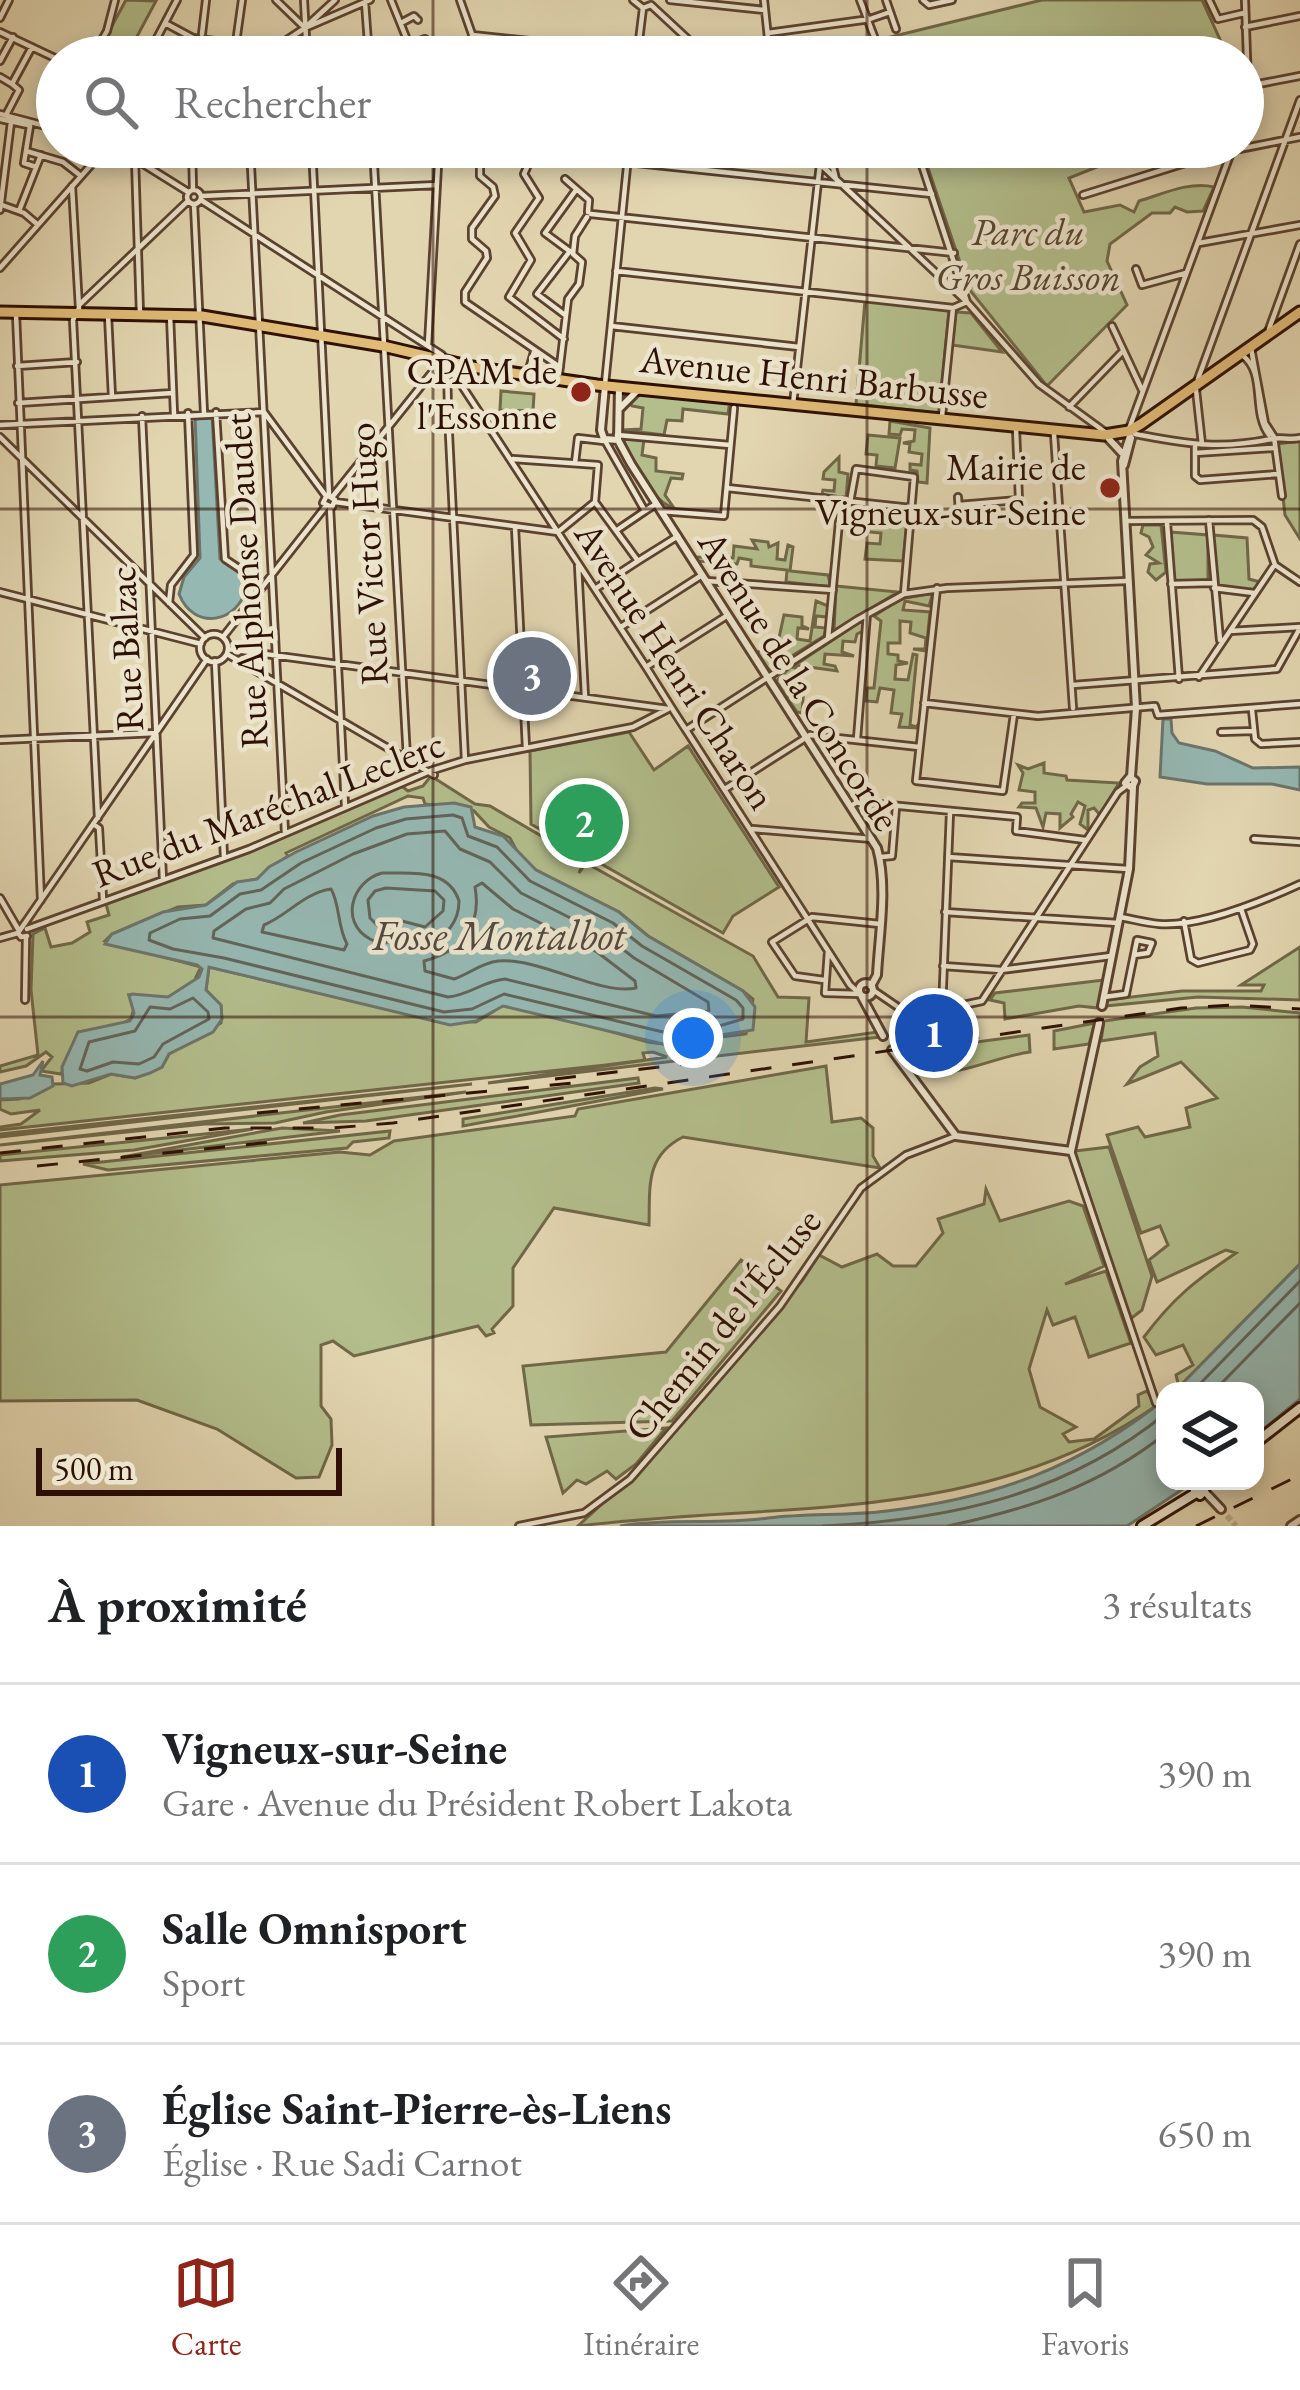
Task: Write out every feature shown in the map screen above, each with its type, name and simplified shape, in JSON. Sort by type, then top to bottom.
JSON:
[{"type":"main road","name":"Avenue Henri Barbusse","points":[[0,314],[76,310],[202,316],[619,386],[1016,428],[1131,434],[1181,398]]},
{"type":"main road","name":"Avenue Henri Barbusse","points":[[1131,434],[1300,312]]},
{"type":"main road","name":"Avenue Henri Barbusse","points":[[401,350],[441,358]]},
{"type":"main road","name":"Avenue Henri Barbusse","points":[[476,364],[560,370],[605,384]]},
{"type":"main road","name":"Avenue Henri Barbusse","points":[[1016,428],[1054,434],[1097,433]]},
{"type":"main road","points":[[1264,1436],[1300,1408]]},
{"type":"main road","points":[[1142,1526],[1199,1490]]},
{"type":"street","points":[[0,18],[10,0]]},
{"type":"street","points":[[103,36],[115,0]]},
{"type":"street","points":[[158,36],[177,0]]},
{"type":"street","points":[[202,34],[206,0]]},
{"type":"street","points":[[237,36],[242,0]]},
{"type":"street","points":[[276,0],[305,28]]},
{"type":"street","points":[[304,0],[306,36]]},
{"type":"street","points":[[326,14],[335,0]]},
{"type":"street","points":[[392,0],[406,36]]},
{"type":"street","points":[[460,0],[472,35],[480,36]]},
{"type":"street","points":[[633,0],[643,8]]},
{"type":"street","points":[[670,0],[765,10]]},
{"type":"street","points":[[764,0],[768,36]]},
{"type":"street","points":[[860,0],[874,36]]},
{"type":"street","points":[[886,0],[896,29]]},
{"type":"street","points":[[922,0],[929,4],[952,0]]},
{"type":"street","points":[[1209,0],[1218,20],[1244,13]]},
{"type":"street","points":[[1245,0],[1246,36]]},
{"type":"street","points":[[293,36],[326,14],[367,1],[368,36]]},
{"type":"street","points":[[643,8],[653,2],[686,36]]},
{"type":"street","points":[[640,36],[643,8]]},
{"type":"street","points":[[768,33],[890,12]]},
{"type":"street","points":[[401,23],[414,16],[418,20]]},
{"type":"street","points":[[1246,27],[1300,16]]},
{"type":"street","points":[[165,23],[189,36]]},
{"type":"street","points":[[0,32],[36,49]]},
{"type":"street","points":[[0,61],[13,37]]},
{"type":"street","points":[[12,84],[32,47]]},
{"type":"street","points":[[1264,83],[1300,76]]},
{"type":"street","points":[[0,77],[19,90],[4,117],[1,207],[19,211],[37,224]]},
{"type":"street","points":[[1279,474],[1200,480],[1196,476],[1196,388],[1300,100]]},
{"type":"street","points":[[4,117],[36,125]]},
{"type":"street","points":[[19,211],[36,167],[25,165],[30,124]]},
{"type":"street","points":[[1264,144],[1300,137]]},
{"type":"street","points":[[26,151],[36,154]]},
{"type":"street","points":[[71,168],[81,176]]},
{"type":"street","points":[[0,268],[89,168]]},
{"type":"street","points":[[135,168],[140,314]]},
{"type":"street","points":[[151,168],[441,358]]},
{"type":"street","points":[[192,168],[204,413]]},
{"type":"street","name":"Rue Alphonse Daudet","points":[[251,168],[264,412]]},
{"type":"street","points":[[313,168],[345,806]]},
{"type":"street","name":"Rue Victor Hugo","points":[[374,168],[407,758]]},
{"type":"street","points":[[438,168],[441,358],[448,411],[465,760]]},
{"type":"street","points":[[480,168],[480,176],[493,187],[495,196],[472,228],[472,239],[486,250],[487,258],[464,298],[560,370],[568,298],[579,284],[582,262],[545,233],[576,190]]},
{"type":"street","points":[[527,168],[524,174],[539,198],[515,233],[531,260],[508,297],[564,339]]},
{"type":"street","points":[[626,168],[603,438],[645,511]]},
{"type":"street","points":[[681,168],[815,183],[824,188],[837,182],[934,194]]},
{"type":"street","points":[[794,404],[815,183],[812,172],[816,168]]},
{"type":"street","points":[[824,168],[968,302],[1039,384],[1122,453]]},
{"type":"street","points":[[924,168],[968,302]]},
{"type":"street","points":[[1083,195],[1170,168]]},
{"type":"street","points":[[828,951],[825,993],[867,992],[910,1016],[982,1001],[1118,792],[1136,783],[1132,777],[1136,708],[1122,453],[1225,168]]},
{"type":"street","points":[[565,179],[590,200],[589,215],[575,236],[571,253],[538,295],[566,315]]},
{"type":"street","points":[[76,310],[196,201],[437,184]]},
{"type":"street","points":[[72,186],[76,362],[103,901]]},
{"type":"street","points":[[589,215],[954,253]]},
{"type":"street","points":[[1197,243],[1300,224]]},
{"type":"street","points":[[1266,337],[1300,244]]},
{"type":"street","points":[[1136,269],[1142,285],[1186,273]]},
{"type":"street","points":[[616,271],[953,308],[968,302]]},
{"type":"street","points":[[942,421],[953,308]]},
{"type":"street","points":[[16,314],[41,900]]},
{"type":"street","points":[[108,315],[112,397]]},
{"type":"street","points":[[170,315],[174,414]]},
{"type":"street","points":[[611,326],[799,347]]},
{"type":"street","points":[[1112,326],[1142,390]]},
{"type":"street","points":[[1067,408],[1124,351]]},
{"type":"street","points":[[1246,351],[1254,367],[1262,425],[1274,437]]},
{"type":"street","points":[[1246,351],[1265,423],[1274,437],[1282,496]]},
{"type":"street","points":[[529,369],[534,352]]},
{"type":"street","points":[[223,637],[441,358]]},
{"type":"street","name":"Avenue Henri Charon","points":[[441,358],[460,378],[665,697],[668,709],[847,980],[867,992]]},
{"type":"street","points":[[17,366],[76,362]]},
{"type":"street","points":[[460,378],[476,364]]},
{"type":"street","name":"Avenue de la Concorde","points":[[619,386],[617,434],[658,508],[880,858],[877,975],[867,992]]},
{"type":"street","points":[[616,418],[624,401],[639,388]]},
{"type":"street","points":[[18,404],[173,392]]},
{"type":"street","points":[[617,530],[658,508],[724,516],[734,408]]},
{"type":"street","points":[[216,412],[225,559],[246,573],[253,599]]},
{"type":"street","points":[[0,425],[264,412],[267,423],[330,500],[558,532],[595,502]]},
{"type":"street","points":[[170,603],[171,585],[194,555],[188,413]]},
{"type":"street","name":"Rue Balzac","points":[[142,416],[163,880]]},
{"type":"street","name":"Rue Alphonse Daudet","points":[[267,423],[285,833]]},
{"type":"street","points":[[959,505],[1019,500],[1016,428]]},
{"type":"street","points":[[575,463],[578,438],[617,434],[730,445]]},
{"type":"street","points":[[1054,434],[1073,708]]},
{"type":"street","points":[[1131,434],[1197,448],[1275,448]]},
{"type":"street","points":[[1123,468],[1131,434]]},
{"type":"street","points":[[0,437],[203,641],[211,660],[224,858]]},
{"type":"street","points":[[1197,448],[1300,438]]},
{"type":"street","points":[[512,459],[598,465],[595,502],[638,561]]},
{"type":"street","points":[[850,502],[856,469],[911,475],[904,594]]},
{"type":"street","points":[[727,488],[911,508]]},
{"type":"street","points":[[828,638],[842,501]]},
{"type":"street","points":[[1125,520],[1259,524],[1274,565],[1300,582]]},
{"type":"street","points":[[1209,520],[1220,644]]},
{"type":"street","points":[[1167,521],[1179,679]]},
{"type":"street","points":[[515,527],[526,748]]},
{"type":"street","points":[[595,589],[677,536]]},
{"type":"street","points":[[578,562],[585,697]]},
{"type":"street","points":[[1199,677],[1274,565]]},
{"type":"street","points":[[621,628],[704,578],[833,590]]},
{"type":"street","points":[[686,730],[904,594],[937,588],[1127,581]]},
{"type":"street","points":[[1171,584],[1254,593]]},
{"type":"street","points":[[937,588],[916,781],[1003,791],[1014,714]]},
{"type":"street","points":[[0,592],[152,631],[203,641],[216,634],[223,637]]},
{"type":"street","points":[[857,740],[867,614]]},
{"type":"street","points":[[646,667],[728,615]]},
{"type":"street","points":[[1072,686],[1277,669],[1300,628]]},
{"type":"street","points":[[1230,631],[1300,628]]},
{"type":"street","points":[[223,637],[227,651],[432,773]]},
{"type":"street","points":[[25,1000],[23,931],[156,733],[211,660],[227,651],[668,709]]},
{"type":"street","points":[[924,703],[1040,716],[1155,706],[1158,715],[1300,704]]},
{"type":"street","name":"Rue du Maréchal Leclerc","points":[[0,938],[224,858],[465,760],[633,727],[668,709]]},
{"type":"street","points":[[1252,710],[1252,731],[1261,744],[1300,742]]},
{"type":"street","points":[[1221,732],[1252,731]]},
{"type":"street","points":[[0,740],[156,733]]},
{"type":"street","points":[[724,790],[806,736],[919,747]]},
{"type":"street","points":[[1130,787],[1129,869],[1103,1001],[1126,994],[1134,955]]},
{"type":"street","points":[[851,806],[857,802],[1017,817],[1016,831],[1087,841]]},
{"type":"street","points":[[880,858],[892,856],[896,807]]},
{"type":"street","points":[[942,1010],[950,812]]},
{"type":"street","points":[[751,830],[872,839]]},
{"type":"street","points":[[1254,838],[1300,842]]},
{"type":"street","points":[[948,857],[1129,869]]},
{"type":"street","points":[[945,912],[1162,925],[1240,907],[1300,884]]},
{"type":"street","points":[[0,898],[23,931]]},
{"type":"street","points":[[1184,921],[1191,959],[1198,963],[1250,950],[1253,944],[1240,907]]},
{"type":"street","points":[[824,980],[795,976],[772,942],[808,919],[880,924]]},
{"type":"street","points":[[944,966],[1006,969],[1112,956]]},
{"type":"street","points":[[867,992],[883,1036]]},
{"type":"street","points":[[1099,1023],[1071,1151],[1156,1403]]},
{"type":"street","points":[[892,1050],[956,1136],[1071,1151]]},
{"type":"street","name":"Chemin de l'Écluse","points":[[518,1526],[579,1515],[614,1493],[780,1306],[861,1188],[906,1154],[956,1136]]},
{"type":"street","points":[[1202,1490],[1221,1509]]},
{"type":"green space","points":[[126,0],[156,1],[137,36],[106,36]]},
{"type":"green space","points":[[1042,0],[1202,0],[1218,36],[894,36]]},
{"type":"green space","name":"Parc du Gros Buisson","points":[[928,168],[1094,168],[1069,178],[1084,212],[1120,205],[1134,212],[1139,201],[1167,192],[1214,187],[1203,211],[1175,207],[1170,213],[1152,213],[1110,244],[1107,261],[1127,305],[1047,386],[969,289]]},
{"type":"green space","points":[[865,301],[949,310],[939,413],[856,404]]},
{"type":"green space","points":[[956,312],[971,313],[1002,352],[952,345]]},
{"type":"green space","points":[[501,391],[534,394],[533,411],[500,410]]},
{"type":"green space","points":[[640,394],[734,403],[728,414],[683,409],[682,421],[667,420],[664,435],[622,430],[641,429],[643,408],[629,401]]},
{"type":"green space","points":[[890,421],[930,428],[927,483],[918,482],[917,471],[910,470],[910,464],[921,465],[922,454],[909,452],[910,444],[903,443],[914,441],[915,430],[889,434]]},
{"type":"green space","points":[[868,435],[900,438],[895,468],[876,466],[877,455],[866,454]]},
{"type":"green space","points":[[623,437],[644,439],[642,455],[656,458],[656,471],[683,474],[682,479],[671,478],[665,495],[674,508],[650,488]]},
{"type":"green space","points":[[1300,441],[1300,539],[1285,515],[1277,444]]},
{"type":"green space","points":[[839,457],[839,472],[848,474],[846,499],[822,494],[823,490],[834,491],[835,480],[823,479],[824,472]]},
{"type":"green space","points":[[870,520],[907,524],[903,561],[865,559],[867,543],[880,544],[881,533],[869,532]]},
{"type":"green space","points":[[1143,525],[1161,525],[1166,572],[1156,580],[1148,572],[1150,564],[1159,563],[1146,555],[1153,547],[1141,533]]},
{"type":"green space","points":[[1170,532],[1208,535],[1208,581],[1174,583]]},
{"type":"green space","points":[[1213,535],[1247,538],[1249,579],[1260,582],[1254,591],[1217,587]]},
{"type":"green space","points":[[752,540],[768,542],[769,547],[778,543],[777,559],[785,560],[788,545],[793,547],[790,571],[828,575],[831,587],[786,582],[787,570],[751,566],[751,560],[739,558],[737,564],[695,557],[733,558],[734,546],[757,549]]},
{"type":"green space","points":[[836,586],[898,592],[834,631]]},
{"type":"green space","points":[[933,593],[929,606],[905,601],[903,610],[930,612],[926,651],[913,649],[925,649],[926,638],[910,633],[911,622],[900,621],[900,643],[888,643],[888,654],[908,663],[896,665],[895,679],[908,680],[913,654],[917,655],[910,725],[916,727],[920,722],[919,728],[899,727],[902,714],[891,713],[894,690],[880,688],[877,702],[866,701],[867,688],[874,688],[881,621],[874,616],[900,599]]},
{"type":"green space","points":[[816,601],[828,606],[827,617],[816,616],[815,627],[826,628],[824,636],[769,670],[757,652],[777,647],[784,615],[802,617],[802,626],[809,629],[798,628],[797,639],[810,641]]},
{"type":"green space","points":[[866,618],[867,629],[857,634],[855,642],[843,641],[842,652],[854,656],[825,654],[824,664],[837,671],[795,665]]},
{"type":"green space","points":[[796,668],[796,683],[804,685],[802,713],[776,681]]},
{"type":"green space","points":[[629,732],[654,770],[688,746],[779,887],[733,916],[723,933],[531,824],[530,751]]},
{"type":"green space","points":[[1044,763],[1044,773],[1067,780],[1119,783],[1100,815],[1094,808],[1088,810],[1088,830],[1080,824],[1085,806],[1078,802],[1073,817],[1060,828],[1060,814],[1046,813],[1043,827],[1036,808],[1019,807],[1035,803],[1035,792],[1019,790],[1023,773],[1018,765],[1028,769]]},
{"type":"green space","points":[[431,776],[584,861],[579,873],[586,863],[753,956],[778,997],[809,998],[806,1042],[877,1032],[880,1037],[488,1083],[667,1057],[643,1053],[645,1060],[606,1065],[0,1130],[21,1124],[40,1110],[11,1114],[0,1109],[0,1100],[19,1099],[54,1084],[89,1083],[111,1074],[135,1078],[162,1067],[169,1054],[221,1023],[221,1006],[206,990],[209,967],[438,1021],[476,1022],[494,1011],[496,999],[648,1042],[746,1034],[753,999],[743,991],[648,936],[619,912],[536,870],[519,855],[510,838],[489,827],[474,811],[425,804],[423,798],[408,796],[286,853],[257,879],[233,884],[206,905],[178,907],[112,934],[105,941],[201,967],[199,979],[171,998],[129,995],[134,1008],[131,1019],[118,1026],[78,1032],[61,1074],[41,1071],[52,1057],[46,1052],[26,1066],[0,1072],[0,1066],[38,1055],[31,990],[33,934],[45,928],[51,947],[72,943],[90,932],[87,922],[109,915],[106,904],[294,832],[399,784],[408,791],[423,786]]},
{"type":"green space","points":[[1300,947],[1300,1000],[1198,997],[1105,1006],[1106,1000],[1182,991],[1261,991],[1264,985],[1241,985]]},
{"type":"green space","points":[[1104,980],[1098,1008],[1079,1006],[1005,1019],[1004,1003],[990,1000],[995,993]]},
{"type":"green space","points":[[1196,1008],[1300,1013],[1300,1264],[1184,1382],[1178,1382],[1176,1375],[1193,1365],[1183,1345],[1156,1355],[1144,1337],[1186,1290],[1236,1253],[1226,1250],[1157,1282],[1149,1260],[1168,1245],[1160,1226],[1141,1233],[1107,1135],[1138,1127],[1145,1137],[1190,1127],[1186,1108],[1217,1098],[1181,1062],[1127,1084],[1140,1067],[1158,1056],[1155,1033],[1101,1041],[1104,1021]]},
{"type":"green space","points":[[1095,1023],[1089,1044],[1054,1049],[1054,1031]]},
{"type":"green space","points":[[1029,1035],[1030,1052],[950,1072],[946,1046]]},
{"type":"green space","points":[[826,1066],[832,1122],[861,1118],[873,1128],[873,1156],[880,1168],[683,1137],[656,1163],[649,1225],[554,1208],[513,1268],[513,1306],[492,1329],[494,1333],[486,1336],[478,1326],[354,1356],[333,1341],[321,1345],[321,1406],[331,1419],[332,1445],[319,1477],[296,1478],[217,1429],[137,1400],[0,1401],[0,1185],[340,1152],[370,1155],[394,1141],[575,1116],[578,1109]]},
{"type":"green space","points":[[638,1078],[639,1083],[366,1121],[303,1123],[340,1115]]},
{"type":"green space","points":[[472,1084],[0,1137],[0,1134]]},
{"type":"green space","points":[[663,1089],[463,1126],[463,1119]]},
{"type":"green space","points":[[466,1092],[275,1123],[205,1124],[0,1145]]},
{"type":"green space","points":[[282,1128],[340,1131],[122,1157]]},
{"type":"green space","points":[[253,1129],[134,1150],[0,1161],[0,1155]]},
{"type":"green space","points":[[390,1131],[389,1138],[353,1142],[347,1148],[108,1170],[83,1164]]},
{"type":"green space","points":[[1109,1147],[1152,1276],[1142,1310],[1129,1320],[1075,1151]]},
{"type":"green space","points":[[986,1189],[1000,1221],[1069,1201],[1083,1206],[1104,1266],[1065,1284],[1106,1271],[1131,1343],[1089,1357],[1075,1317],[1053,1325],[1047,1310],[1029,1369],[1040,1407],[1076,1427],[1063,1434],[1069,1442],[1094,1439],[1139,1406],[1138,1395],[1147,1391],[1156,1406],[1090,1445],[1021,1472],[950,1490],[878,1502],[578,1526],[654,1456],[819,1255],[842,1267],[877,1254],[893,1266],[916,1266],[943,1233],[938,1219],[984,1204]]},
{"type":"green space","points":[[741,1260],[781,1291],[672,1421],[531,1425],[523,1366],[666,1352]]},
{"type":"green space","points":[[666,1428],[636,1464],[616,1479],[607,1471],[586,1484],[577,1480],[563,1493],[546,1437]]},
{"type":"water","points":[[212,415],[220,559],[240,572],[247,586],[226,615],[205,618],[186,606],[179,594],[184,577],[200,558],[195,416]]},
{"type":"water","points":[[1163,719],[1171,719],[1179,743],[1215,751],[1253,768],[1300,767],[1300,790],[1160,777]]},
{"type":"water","name":"Fosse Montalbot","points":[[454,803],[471,807],[475,827],[503,836],[536,870],[619,912],[648,936],[743,991],[755,1007],[753,1030],[663,1044],[503,1006],[476,1021],[450,1025],[209,967],[206,990],[221,1005],[222,1019],[213,1032],[169,1054],[162,1067],[150,1073],[135,1078],[111,1074],[72,1086],[63,1083],[62,1067],[78,1032],[130,1021],[134,1013],[129,996],[168,997],[199,977],[202,969],[105,944],[112,934],[163,912],[206,905],[237,882],[257,879],[296,852],[373,816],[404,807]]},
{"type":"water","points":[[43,1061],[40,1075],[52,1077],[53,1086],[30,1098],[0,1099],[0,1084],[33,1075]]},
{"type":"water","points":[[1300,1264],[1300,1399],[1264,1429],[1264,1382],[1184,1382]]},
{"type":"water","points":[[1156,1406],[1156,1490],[1181,1490],[1127,1526],[620,1526],[872,1513],[964,1498],[1035,1476]]},
{"type":"tunnel","points":[[1221,1509],[1236,1526]]},
{"type":"railway","points":[[0,1153],[225,1128],[393,1123],[1181,1008],[1300,1009]]},
{"type":"railway","points":[[555,1079],[686,1064]]},
{"type":"railway","points":[[257,1113],[574,1083]]},
{"type":"railway","points":[[37,1166],[282,1141]]},
{"type":"railway","points":[[1196,1526],[1300,1475]]},
{"type":"place","name":"CPAM de l'Essonne","points":[[581,392]]},
{"type":"place","name":"Mairie de Vigneux-sur-Seine","points":[[1110,488]]},
{"type":"place","name":"Église Saint-Pierre-ès-Liens","points":[[532,676]]},
{"type":"place","name":"Salle Omnisport","points":[[584,823]]},
{"type":"place","name":"Vigneux-sur-Seine","points":[[934,1033]]}]
